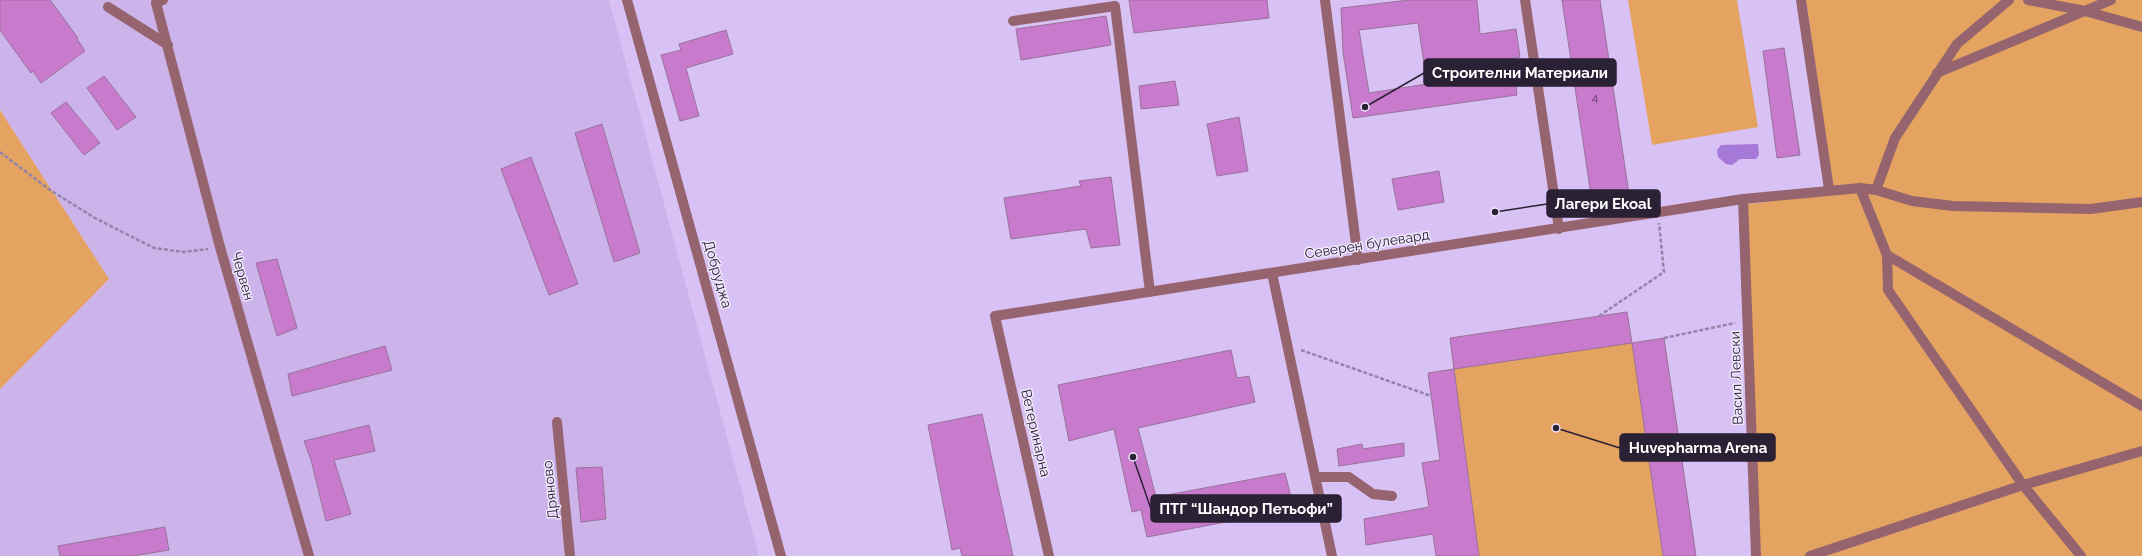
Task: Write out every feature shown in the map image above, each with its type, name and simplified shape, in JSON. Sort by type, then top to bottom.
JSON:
[{"type":"street","name":"Добруджа","points":[[627,0],[781,556]]},
{"type":"street","points":[[1325,0],[1358,260]]},
{"type":"street","points":[[1525,0],[1559,229]]},
{"type":"street","points":[[1801,0],[1829,189]]},
{"type":"street","points":[[1876,190],[1895,138],[1956,44],[2009,0]]},
{"type":"street","points":[[2028,0],[2085,11],[2142,28]]},
{"type":"street","points":[[1937,73],[2111,0]]},
{"type":"street","name":"Червен","points":[[160,2],[168,45],[220,247],[309,556]]},
{"type":"street","points":[[1012,21],[1115,6],[1150,292]]},
{"type":"street","points":[[108,7],[168,45]]},
{"type":"street","points":[[1860,188],[1887,255],[1888,290],[2023,485],[2081,556]]},
{"type":"street","name":"Северен булевард","points":[[995,316],[1559,229],[1743,199],[1829,189],[1860,188],[1876,190],[1912,201],[1953,206],[2091,209],[2142,202]]},
{"type":"street","name":"Васил Левски","points":[[1743,199],[1756,556]]},
{"type":"street","points":[[1887,255],[2142,406]]},
{"type":"street","points":[[1272,273],[1332,556]]},
{"type":"street","name":"Ветеринарна","points":[[995,316],[1049,556]]},
{"type":"street","name":"Дряново","points":[[557,422],[570,556]]},
{"type":"street","points":[[1810,556],[2023,485],[2142,451]]},
{"type":"street","points":[[1315,477],[1349,477],[1373,494],[1392,496]]},
{"type":"path","points":[[0,152],[50,190],[95,218],[154,248],[184,252],[220,247]]},
{"type":"path","points":[[1599,316],[1664,272],[1658,213]]},
{"type":"path","points":[[1664,338],[1747,320]]},
{"type":"path","points":[[1287,345],[1431,396]]},
{"type":"shaded area","points":[[0,0],[609,0],[759,556],[0,556],[0,389],[109,279],[0,110]]},
{"type":"shaded area","points":[[1628,0],[1737,0],[1758,127],[1652,145]]},
{"type":"shaded area","points":[[1806,0],[2142,0],[2142,556],[1760,556],[1741,205],[1834,193]]},
{"type":"shaded area","points":[[0,110],[109,279],[0,389]]},
{"type":"shaded area","points":[[1758,144],[1759,155],[1756,159],[1740,159],[1732,165],[1726,164],[1718,157],[1717,150],[1721,145]]},
{"type":"shaded area","points":[[1627,312],[1632,343],[1664,338],[1696,556],[1436,556],[1422,463],[1440,460],[1428,373],[1454,369],[1450,338]]},
{"type":"building","points":[[0,0],[50,0],[78,38],[77,39],[85,51],[41,83],[33,71],[31,73],[0,30]]},
{"type":"building","points":[[1129,0],[1267,0],[1269,18],[1134,33]]},
{"type":"building","points":[[1409,0],[1477,0],[1480,34],[1516,29],[1520,57],[1513,58],[1517,95],[1353,118],[1343,52],[1341,8]],"holes":[[[1418,23],[1427,84],[1369,93],[1359,30]]]},
{"type":"building","points":[[1562,0],[1600,0],[1629,194],[1592,202]]},
{"type":"building","points":[[1106,16],[1111,45],[1021,60],[1016,29]]},
{"type":"building","points":[[726,30],[733,54],[686,68],[699,116],[680,121],[661,55],[681,50],[679,44]]},
{"type":"building","points":[[1784,48],[1800,155],[1777,158],[1763,51]]},
{"type":"building","points":[[104,76],[136,117],[117,130],[87,88]]},
{"type":"building","points":[[1175,81],[1179,105],[1141,109],[1139,86]]},
{"type":"building","points":[[66,102],[100,143],[84,155],[51,113]]},
{"type":"building","points":[[1239,117],[1248,171],[1217,176],[1207,124]]},
{"type":"building","points":[[602,124],[640,253],[614,262],[575,133]]},
{"type":"building","points":[[531,157],[578,284],[549,295],[501,169]]},
{"type":"building","points":[[1439,171],[1444,202],[1398,210],[1392,179]]},
{"type":"building","points":[[1111,177],[1120,245],[1091,248],[1086,229],[1011,239],[1004,198],[1081,186],[1079,181]]},
{"type":"building","points":[[277,259],[297,328],[277,336],[256,263]]},
{"type":"building","points":[[1627,312],[1632,343],[1454,369],[1450,338]]},
{"type":"building","points":[[1664,338],[1696,556],[1663,556],[1632,343]]},
{"type":"building","points":[[385,346],[392,370],[292,396],[288,374]]},
{"type":"building","points":[[1231,350],[1237,378],[1249,376],[1255,402],[1138,428],[1156,497],[1285,473],[1294,509],[1147,537],[1141,510],[1132,512],[1114,429],[1069,441],[1058,385]]},
{"type":"building","points":[[1454,369],[1479,556],[1436,556],[1433,534],[1366,545],[1364,519],[1429,507],[1422,463],[1440,460],[1428,373]]},
{"type":"building","points":[[982,414],[1013,556],[962,556],[960,548],[952,550],[928,425]]},
{"type":"building","points":[[369,425],[375,451],[334,460],[351,514],[326,521],[311,460],[304,441]]},
{"type":"building","points":[[1404,443],[1404,456],[1339,466],[1337,449],[1362,444],[1363,449]]},
{"type":"building","points":[[602,467],[606,519],[581,522],[576,468]]},
{"type":"building","points":[[165,527],[169,550],[133,556],[60,556],[58,546]]},
{"type":"place","name":"Строителни Материали","points":[[1365,107]]},
{"type":"place","name":"Лагери Ekoal","points":[[1495,212]]},
{"type":"place","name":"Huvepharma Arena","points":[[1556,428]]},
{"type":"place","name":"ПТГ “Шандор Петьофи”","points":[[1133,457]]}]
